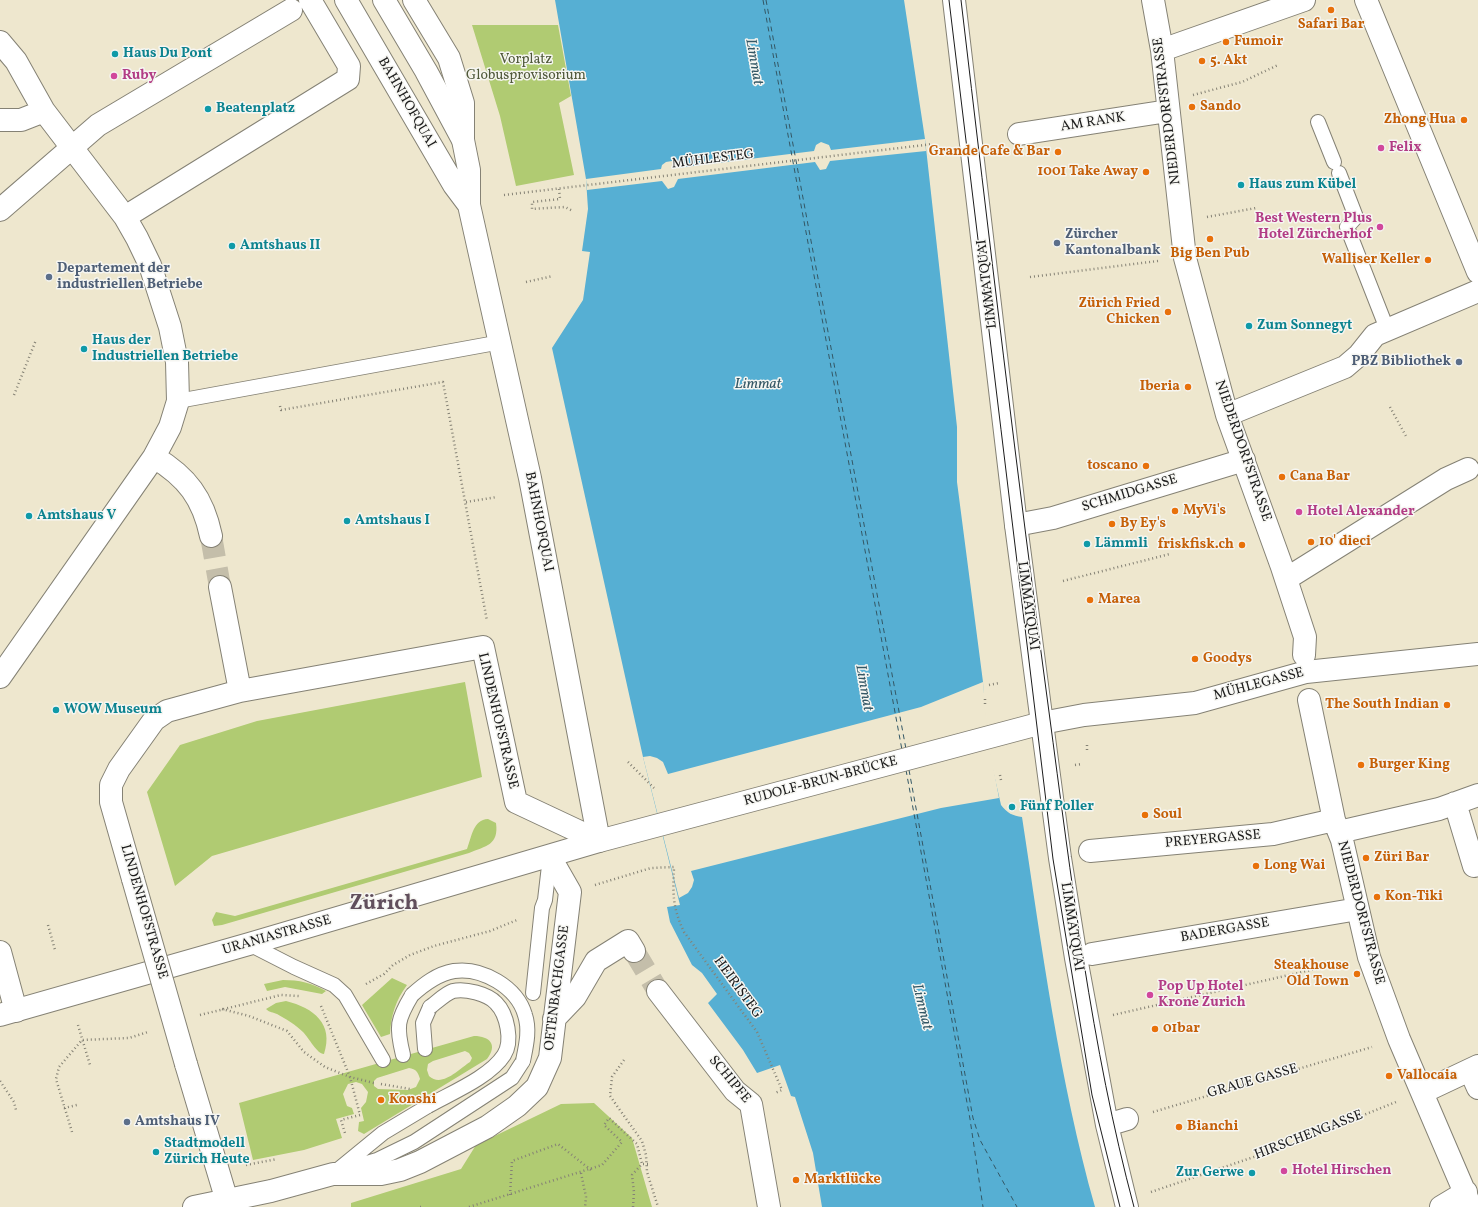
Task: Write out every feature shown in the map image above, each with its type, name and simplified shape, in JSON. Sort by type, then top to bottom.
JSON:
[{"type":"street","points":[[125,217],[348,79],[349,66],[310,0]]},
{"type":"street","name":"BAHNHOFQUAI","points":[[346,0],[454,185],[469,205]]},
{"type":"street","name":"BAHNHOFQUAI","points":[[384,0],[426,71],[463,140]]},
{"type":"street","name":"BAHNHOFQUAI","points":[[414,0],[448,58],[463,103],[463,140],[469,170],[469,205],[501,342],[530,478],[599,842]]},
{"type":"street","name":"LIMMATQUAI","points":[[954,0],[1016,525],[1060,858],[1076,958],[1117,1122],[1132,1201]]},
{"type":"street","name":"NIEDERDORFSTRASSE","points":[[1153,0],[1162,50],[1185,258],[1227,415],[1286,579],[1305,637],[1304,655]]},
{"type":"street","points":[[1162,50],[1304,0]]},
{"type":"street","points":[[1366,0],[1478,272]]},
{"type":"street","points":[[0,210],[98,125],[291,10]]},
{"type":"street","points":[[0,42],[16,61],[44,111],[125,217],[137,238],[150,265],[170,327],[177,362],[178,401],[170,427],[154,457],[0,677]]},
{"type":"street","name":"AM RANK","points":[[1018,134],[1167,106]]},
{"type":"street","points":[[0,120],[20,120],[44,111]]},
{"type":"street","points":[[1227,415],[1345,367],[1359,355],[1375,334],[1478,291]]},
{"type":"street","points":[[154,457],[175,471],[196,493],[208,521],[211,536]]},
{"type":"street","name":"SCHMIDGASSE","points":[[1016,525],[1052,518],[1244,460]]},
{"type":"street","points":[[1286,579],[1446,479],[1468,469]]},
{"type":"street","points":[[220,587],[240,690]]},
{"type":"street","name":"LINDENHOFSTRASSE","points":[[227,1201],[111,802],[111,785],[119,768],[154,720],[167,711],[240,690],[483,647],[516,802],[599,842]]},
{"type":"street","name":"MÜHLEGASSE","points":[[1042,723],[1084,715],[1195,702],[1306,672],[1478,654]]},
{"type":"street","name":"NIEDERDORFSTRASSE","points":[[1309,700],[1337,826],[1369,956],[1399,1038],[1469,1200]]},
{"type":"street","name":"RUDOLF-BRUN-BRÜCKE","points":[[599,842],[1042,723]]},
{"type":"street","name":"PREYERGASSE","points":[[1090,851],[1273,834],[1337,826],[1439,809],[1478,795]]},
{"type":"street","points":[[1455,803],[1474,866]]},
{"type":"street","name":"URANIASTRASSE","points":[[8,1013],[599,842]]},
{"type":"street","points":[[550,857],[570,892]]},
{"type":"street","name":"OETENBACHGASSE","points":[[194,1207],[227,1201],[273,1199],[333,1174],[381,1174],[400,1170],[420,1162],[487,1127],[517,1106],[537,1087],[550,1058],[570,892]]},
{"type":"street","name":"BADERGASSE","points":[[1092,954],[1358,909]]},
{"type":"street","points":[[554,1019],[575,997],[596,961],[628,941],[634,950]]},
{"type":"street","points":[[0,952],[8,1013]]},
{"type":"street","name":"SCHIPFE","points":[[658,991],[735,1091],[751,1104],[769,1207]]},
{"type":"street","points":[[1423,1092],[1475,1075]]},
{"type":"street","points":[[1441,1207],[1469,1200]]},
{"type":"lane","points":[[1318,122],[1356,217],[1346,227],[1387,329]]},
{"type":"lane","points":[[178,401],[501,342]]},
{"type":"lane","points":[[533,993],[542,908],[545,900],[550,857]]},
{"type":"lane","points":[[249,944],[334,985],[345,995],[383,1060]]},
{"type":"lane","points":[[333,1174],[377,1160],[414,1142],[512,1078],[523,1060],[528,1035],[525,1014],[514,995],[497,980],[477,973],[454,971],[430,980],[412,995],[399,1016],[399,1037],[403,1055]]},
{"type":"lane","points":[[333,1174],[383,1133],[489,1070],[504,1054],[508,1038],[506,1019],[496,1003],[478,992],[453,991],[430,1007],[424,1023],[425,1049]]},
{"type":"path","points":[[1167,106],[1242,82],[1278,65]]},
{"type":"path","name":"MÜHLESTEG","points":[[504,195],[933,144]]},
{"type":"path","points":[[559,189],[560,199],[532,202],[532,209],[565,207],[573,211]]},
{"type":"path","points":[[1181,221],[1256,208]]},
{"type":"path","points":[[1030,277],[1185,258]]},
{"type":"path","points":[[526,282],[553,276]]},
{"type":"path","points":[[14,395],[36,340]]},
{"type":"path","points":[[275,383],[281,410],[443,382],[487,621]]},
{"type":"path","points":[[1390,407],[1407,438]]},
{"type":"path","points":[[466,502],[497,497]]},
{"type":"path","points":[[1063,581],[1170,554]]},
{"type":"path","points":[[989,685],[999,683]]},
{"type":"path","points":[[985,699],[985,704]]},
{"type":"path","points":[[1087,744],[1088,751]]},
{"type":"path","points":[[628,762],[654,788]]},
{"type":"path","points":[[1000,775],[1001,780]]},
{"type":"path","name":"HEIRISTEG","points":[[570,892],[650,868],[674,867],[673,906],[679,922],[684,932],[757,1032],[772,1068]]},
{"type":"path","points":[[364,985],[384,974],[393,965],[410,956],[434,946],[509,924],[532,912],[538,902],[545,900]]},
{"type":"path","points":[[48,925],[55,950]]},
{"type":"path","points":[[1108,1016],[1369,956]]},
{"type":"path","points":[[193,1016],[281,995],[306,998]]},
{"type":"path","points":[[326,1002],[320,1003],[350,1077],[360,1115],[341,1120],[345,1134]]},
{"type":"path","points":[[222,1009],[249,1016],[287,1031],[304,1052],[325,1067],[350,1077],[417,1090]]},
{"type":"path","points":[[78,1025],[90,1065]]},
{"type":"path","points":[[72,1132],[56,1080],[59,1067],[82,1040],[129,1038],[150,1031]]},
{"type":"path","name":"GRAUE GASSE","points":[[1117,1122],[1399,1038]]},
{"type":"path","points":[[624,1060],[612,1077],[610,1096],[639,1136],[648,1164],[647,1172],[658,1207]]},
{"type":"path","points":[[0,1081],[14,1102],[16,1110]]},
{"type":"path","name":"HIRSCHENGASSE","points":[[1132,1201],[1289,1145],[1423,1092]]},
{"type":"path","points":[[64,1108],[77,1105]]},
{"type":"path","points":[[469,1207],[602,1165],[622,1142],[604,1125],[609,1118],[637,1144],[642,1164]]},
{"type":"path","points":[[510,1195],[512,1161],[558,1144],[590,1170]]},
{"type":"path","points":[[633,1207],[634,1192],[632,1175],[642,1164],[648,1164]]},
{"type":"path","points":[[580,1173],[586,1196],[586,1207]]},
{"type":"green space","name":"Vorplatz Globusprovisorium","points":[[472,25],[558,25],[571,96],[559,103],[574,175],[516,186],[500,116]]},
{"type":"green space","points":[[465,682],[482,777],[212,856],[175,886],[147,792],[180,745],[257,721]]},
{"type":"green space","points":[[488,819],[496,823],[495,836],[493,840],[490,844],[469,853],[222,925],[214,926],[212,920],[216,912],[235,916],[467,849],[476,826],[479,822]]},
{"type":"green space","points":[[392,978],[407,985],[395,1008],[390,1034],[381,1037],[362,1005]]},
{"type":"green space","points":[[283,980],[305,982],[326,991],[322,994],[285,987],[267,991],[264,984]]},
{"type":"green space","points":[[286,1001],[305,1008],[319,1019],[324,1026],[326,1034],[324,1054],[321,1053],[303,1032],[291,1022],[266,1009],[276,1003]]},
{"type":"green space","points":[[474,1036],[480,1036],[488,1040],[491,1042],[492,1046],[492,1050],[487,1059],[364,1134],[358,1131],[359,1122],[364,1121],[361,1108],[366,1102],[368,1092],[362,1084],[356,1082],[348,1084],[343,1094],[347,1106],[352,1108],[354,1114],[336,1119],[342,1138],[304,1150],[253,1160],[239,1103]],"holes":[[[465,1051],[469,1053],[472,1058],[470,1062],[456,1073],[445,1079],[439,1080],[429,1076],[427,1070],[428,1064]],[[409,1068],[415,1070],[420,1079],[416,1087],[408,1090],[378,1089],[374,1086],[374,1081],[377,1078]]]},
{"type":"green space","points":[[594,1103],[632,1138],[652,1207],[351,1207],[351,1203],[461,1169],[476,1145],[561,1104]]},
{"type":"water","name":"Limmat","points":[[555,0],[904,0],[925,139],[957,427],[957,482],[983,682],[986,739],[1001,805],[1010,814],[1022,817],[1044,964],[1061,1062],[1082,1159],[1095,1207],[822,1207],[813,1153],[795,1097],[791,1096],[780,1065],[757,1073],[743,1050],[708,1003],[717,994],[702,973],[692,965],[670,922],[667,907],[680,905],[643,757],[552,348],[583,300],[590,252],[582,251],[588,209],[586,179]]},
{"type":"pier","points":[[925,139],[926,151],[830,161],[826,169],[820,170],[815,162],[678,179],[674,187],[668,189],[662,181],[587,190],[586,179],[661,169],[662,165],[666,162],[672,161],[676,163],[677,168],[814,151],[816,145],[821,142],[829,145],[831,150]]},
{"type":"pier","points":[[983,682],[988,739],[999,798],[941,808],[691,871],[694,880],[692,887],[688,893],[679,898],[643,757],[650,756],[663,762],[668,774],[921,707]]},
{"type":"ferry route","points":[[763,0],[902,750]]},
{"type":"ferry route","points":[[766,0],[906,749]]},
{"type":"ferry route","points":[[906,770],[970,1119],[983,1207]]},
{"type":"ferry route","points":[[909,770],[973,1118],[980,1140],[1017,1207]]},
{"type":"tunnel","points":[[211,536],[220,587]]},
{"type":"tunnel","points":[[634,951],[658,991]]},
{"type":"tram line","points":[[949,0],[1053,859],[1092,1095],[1120,1207]]},
{"type":"tram line","points":[[961,0],[1026,534],[1074,899],[1094,1023],[1106,1085],[1134,1207]]},
{"type":"place","name":"Safari Bar","points":[[1331,10]]},
{"type":"place","name":"Fumoir","points":[[1226,42]]},
{"type":"place","name":"Haus Du Pont","points":[[115,54]]},
{"type":"place","name":"5. Akt","points":[[1202,61]]},
{"type":"place","name":"Ruby","points":[[114,76]]},
{"type":"place","name":"Sando","points":[[1192,107]]},
{"type":"place","name":"Beatenplatz","points":[[208,109]]},
{"type":"place","name":"Zhong Hua","points":[[1464,120]]},
{"type":"place","name":"Felix","points":[[1381,148]]},
{"type":"place","name":"Grande Cafe & Bar","points":[[1058,152]]},
{"type":"place","name":"1001 Take Away","points":[[1146,172]]},
{"type":"place","name":"Haus zum Kübel","points":[[1241,185]]},
{"type":"place","name":"Best Western Plus Hotel Zürcherhof","points":[[1380,227]]},
{"type":"place","name":"Big Ben Pub","points":[[1210,239]]},
{"type":"place","name":"Zürcher Kantonalbank","points":[[1057,243]]},
{"type":"place","name":"Amtshaus II","points":[[232,246]]},
{"type":"place","name":"Walliser Keller","points":[[1428,260]]},
{"type":"place","name":"Departement der industriellen Betriebe","points":[[49,277]]},
{"type":"place","name":"Zürich Fried Chicken","points":[[1168,312]]},
{"type":"place","name":"Zum Sonnegyt","points":[[1249,326]]},
{"type":"place","name":"Haus der Industriellen Betriebe","points":[[84,349]]},
{"type":"place","name":"PBZ Bibliothek","points":[[1459,362]]},
{"type":"place","name":"Iberia","points":[[1188,387]]},
{"type":"place","name":"toscano","points":[[1146,466]]},
{"type":"place","name":"Cana Bar","points":[[1282,477]]},
{"type":"place","name":"MyVi's","points":[[1175,511]]},
{"type":"place","name":"Hotel Alexander","points":[[1299,512]]},
{"type":"place","name":"Amtshaus V","points":[[29,516]]},
{"type":"place","name":"Amtshaus I","points":[[347,521]]},
{"type":"place","name":"By Ey's","points":[[1112,524]]},
{"type":"place","name":"10' dieci","points":[[1311,542]]},
{"type":"place","name":"Lämmli","points":[[1087,544]]},
{"type":"place","name":"friskfisk.ch","points":[[1242,545]]},
{"type":"place","name":"Marea","points":[[1090,600]]},
{"type":"place","name":"Goodys","points":[[1195,659]]},
{"type":"place","name":"The South Indian","points":[[1447,705]]},
{"type":"place","name":"WOW Museum","points":[[56,710]]},
{"type":"place","name":"Burger King","points":[[1361,765]]},
{"type":"place","name":"Fünf Poller","points":[[1012,807]]},
{"type":"place","name":"Soul","points":[[1145,815]]},
{"type":"place","name":"Züri Bar","points":[[1366,858]]},
{"type":"place","name":"Long Wai","points":[[1256,866]]},
{"type":"place","name":"Kon-Tiki","points":[[1377,897]]},
{"type":"place","name":"Steakhouse Old Town","points":[[1357,974]]},
{"type":"place","name":"Pop Up Hotel Krone Zurich","points":[[1150,995]]},
{"type":"place","name":"01bar","points":[[1155,1029]]},
{"type":"place","name":"Vallocaia","points":[[1389,1076]]},
{"type":"place","name":"Konshi","points":[[381,1100]]},
{"type":"place","name":"Amtshaus IV","points":[[127,1122]]},
{"type":"place","name":"Bianchi","points":[[1179,1127]]},
{"type":"place","name":"Stadtmodell Zürich Heute","points":[[156,1152]]},
{"type":"place","name":"Hotel Hirschen","points":[[1284,1171]]},
{"type":"place","name":"Zur Gerwe","points":[[1252,1173]]},
{"type":"place","name":"Marktlücke","points":[[796,1180]]},
{"type":"district","name":"Zürich","points":[[384,905]]}]
